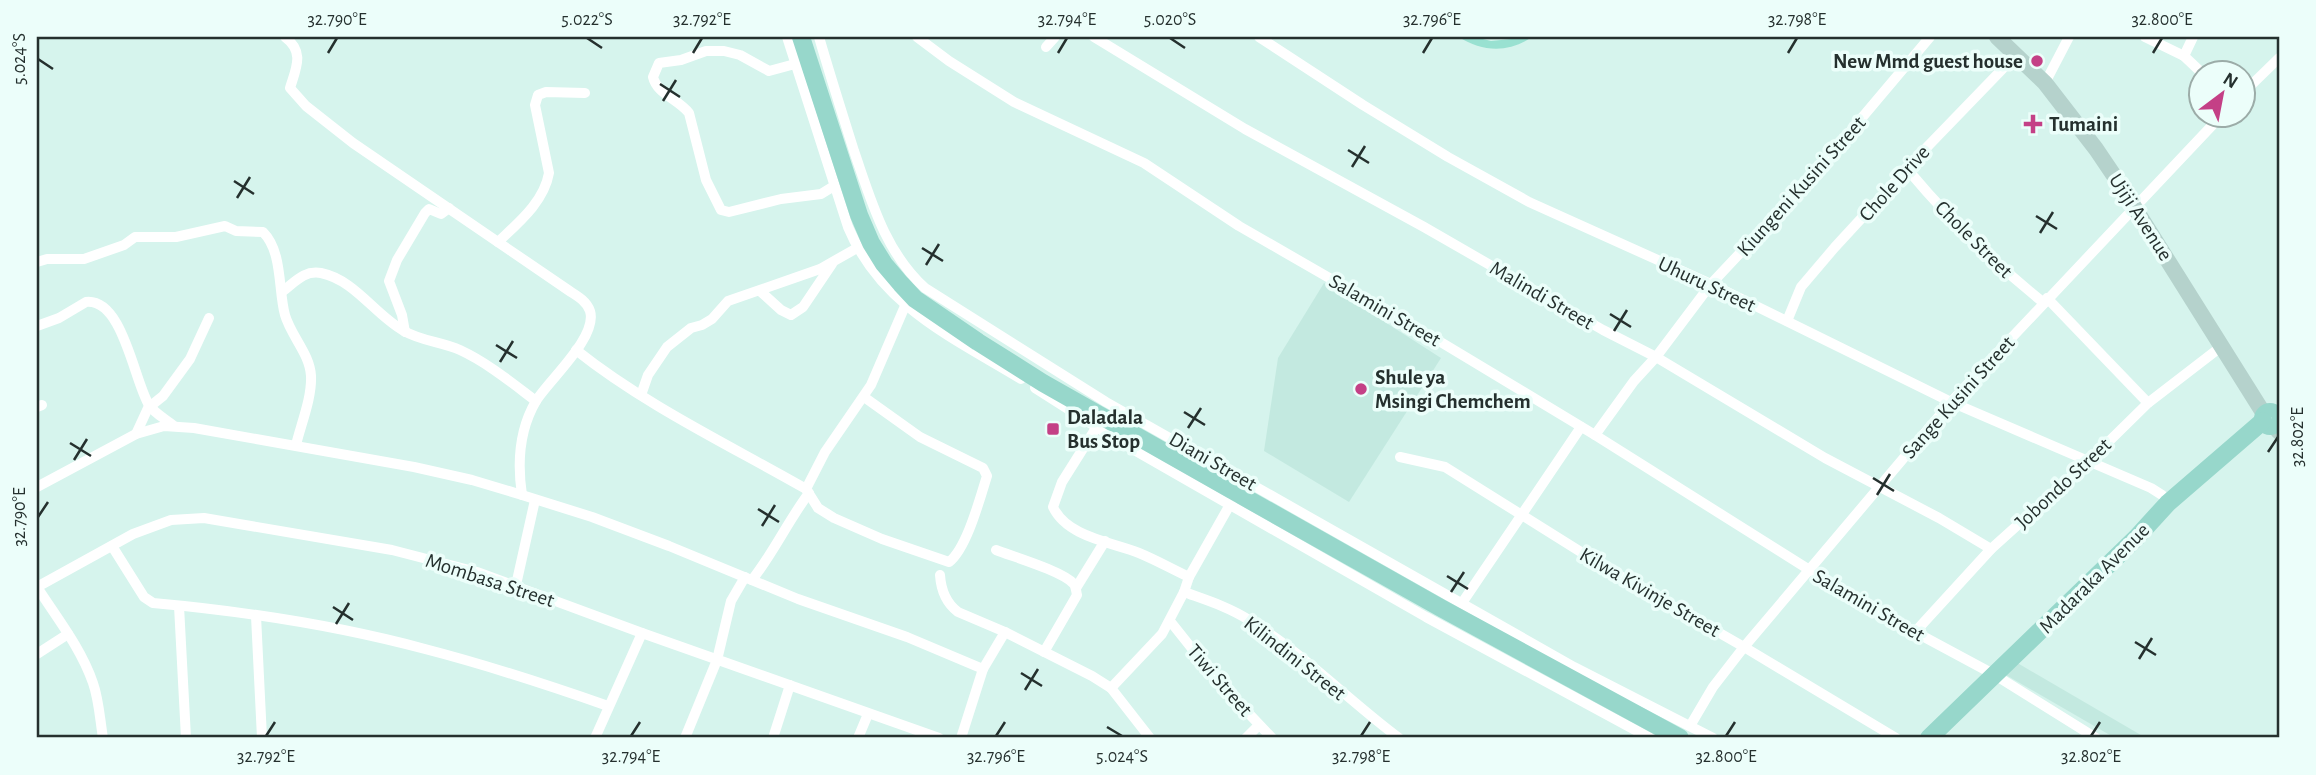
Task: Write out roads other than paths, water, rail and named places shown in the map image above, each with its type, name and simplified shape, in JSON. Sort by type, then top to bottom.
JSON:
[{"type":"main road","points":[[801,37],[859,215],[871,243],[910,305],[1233,499],[1685,732]]},
{"type":"main road","name":"Ujiji Avenue","points":[[1997,37],[2045,83],[2096,149],[2272,419]]},
{"type":"main road","name":"Madaraka Avenue","points":[[1928,738],[2136,538],[2168,503],[2272,419]]},
{"type":"street","points":[[285,37],[295,46],[299,60],[291,92],[353,143],[584,301],[590,310],[591,320],[576,350],[536,401],[524,428],[518,469],[522,495]]},
{"type":"street","points":[[787,37],[834,186],[857,248],[882,284],[1096,428],[1233,499],[1426,617],[1650,738]]},
{"type":"street","name":"Diani Street","points":[[819,37],[875,214],[911,276],[925,288],[1106,402],[1685,732],[1713,738]]},
{"type":"street","name":"Salamini Street","points":[[917,37],[949,61],[1014,102],[1144,163],[1240,226],[1444,344],[1808,569],[1995,675],[2096,738]]},
{"type":"street","points":[[1046,47],[1055,37]]},
{"type":"street","name":"Malindi Street","points":[[1094,37],[1245,129],[1656,357],[1825,458],[1991,549]]},
{"type":"street","name":"Uhuru Street","points":[[1259,37],[1363,105],[1517,195],[1711,284],[1951,402],[2151,488],[2168,503]]},
{"type":"street","name":"Kiungeni Kusini Street","points":[[1595,435],[1711,284],[1817,171],[1930,37]]},
{"type":"street","points":[[2045,83],[2069,37]]},
{"type":"street","points":[[2145,37],[2188,60]]},
{"type":"street","points":[[2184,56],[2193,37]]},
{"type":"street","points":[[795,65],[769,72],[733,52],[706,51],[681,60],[659,63],[653,82],[689,113],[706,180],[721,210],[729,212],[781,199],[817,195],[834,186]]},
{"type":"street","name":"Chole Drive","points":[[1787,321],[1801,287],[1835,247],[2016,55]]},
{"type":"street","points":[[2256,80],[2279,58]]},
{"type":"street","points":[[498,242],[528,212],[548,180],[549,173],[535,105],[538,95],[546,92],[585,93]]},
{"type":"street","name":"Sange Kusini Street","points":[[1685,732],[1713,687],[1744,647],[1878,486],[2045,300],[2208,130]]},
{"type":"street","name":"Chole Street","points":[[1909,170],[1966,234],[2008,274],[2045,300],[2148,403]]},
{"type":"street","points":[[405,332],[402,314],[389,281],[397,260],[425,212],[429,209],[441,214],[449,208]]},
{"type":"street","points":[[37,262],[47,259],[84,259],[124,245],[135,237],[176,237],[225,226],[236,231],[260,231],[266,235],[274,252],[284,291],[285,316],[312,372],[296,445]]},
{"type":"street","points":[[641,396],[648,375],[667,347],[691,328],[702,326],[712,319],[728,302],[832,264],[857,248]]},
{"type":"street","points":[[761,291],[781,310],[791,315],[803,307],[832,264]]},
{"type":"street","points":[[284,291],[303,275],[321,273],[353,289],[405,332],[461,351],[536,401]]},
{"type":"street","points":[[37,326],[59,318],[86,302],[98,304],[109,312],[134,361],[150,406],[174,426]]},
{"type":"street","points":[[685,738],[717,660],[731,601],[772,553],[807,491],[825,452],[871,385],[910,305]]},
{"type":"street","points":[[136,434],[150,406],[160,400],[194,351],[209,318]]},
{"type":"street","name":"Jobondo Street","points":[[1915,632],[1991,549],[2090,460],[2148,403],[2222,346]]},
{"type":"street","points":[[576,350],[641,396],[807,491],[818,508],[858,529],[949,562],[954,558],[970,526],[987,476],[983,468],[920,437],[864,397]]},
{"type":"street","points":[[37,487],[136,434],[174,426],[414,467],[472,480],[592,517],[797,599],[907,637],[983,669]]},
{"type":"street","points":[[1462,603],[1581,427]]},
{"type":"street","points":[[1096,428],[1062,482],[1053,507],[1058,518],[1070,527],[1139,553],[1189,577]]},
{"type":"street","name":"Kilwa Kivinje Street","points":[[1400,457],[1445,467],[1608,569],[1896,738]]},
{"type":"street","points":[[37,475],[53,477]]},
{"type":"street","points":[[1111,688],[1162,634],[1189,577],[1233,499]]},
{"type":"street","points":[[516,585],[535,500]]},
{"type":"street","name":"Mombasa Street","points":[[37,587],[133,534],[171,520],[204,518],[392,550],[477,572],[642,634],[939,738]]},
{"type":"street","points":[[1076,588],[1105,541]]},
{"type":"street","points":[[112,545],[147,600],[153,603],[256,615],[423,648],[520,676],[608,706]]},
{"type":"street","points":[[996,550],[1045,568],[1073,583],[1076,588],[1077,595],[1044,652]]},
{"type":"street","points":[[940,575],[941,588],[951,607],[963,616],[1005,632],[1111,688],[1150,738]]},
{"type":"street","points":[[37,587],[68,634],[94,686],[103,738]]},
{"type":"street","name":"Kilindini Street","points":[[1184,592],[1248,619],[1399,738]]},
{"type":"street","points":[[179,606],[186,738]]},
{"type":"street","points":[[256,615],[262,738]]},
{"type":"street","name":"Tiwi Street","points":[[1170,621],[1217,680],[1272,738]]},
{"type":"street","points":[[961,738],[983,669],[1005,632]]},
{"type":"street","points":[[37,654],[68,634]]},
{"type":"street","points":[[595,738],[642,634]]},
{"type":"street","points":[[773,738],[790,685]]},
{"type":"street","points":[[858,738],[868,714]]},
{"type":"street","points":[[1246,738],[1259,725]]},
{"type":"place","name":"New Mmd guest house","points":[[2037,61]]},
{"type":"place","name":"Tumaini","points":[[2033,124]]},
{"type":"place","name":"Shule ya Msingi Chemchem","points":[[1361,389]]},
{"type":"place","name":"Daladala Bus Stop","points":[[1053,429]]}]
